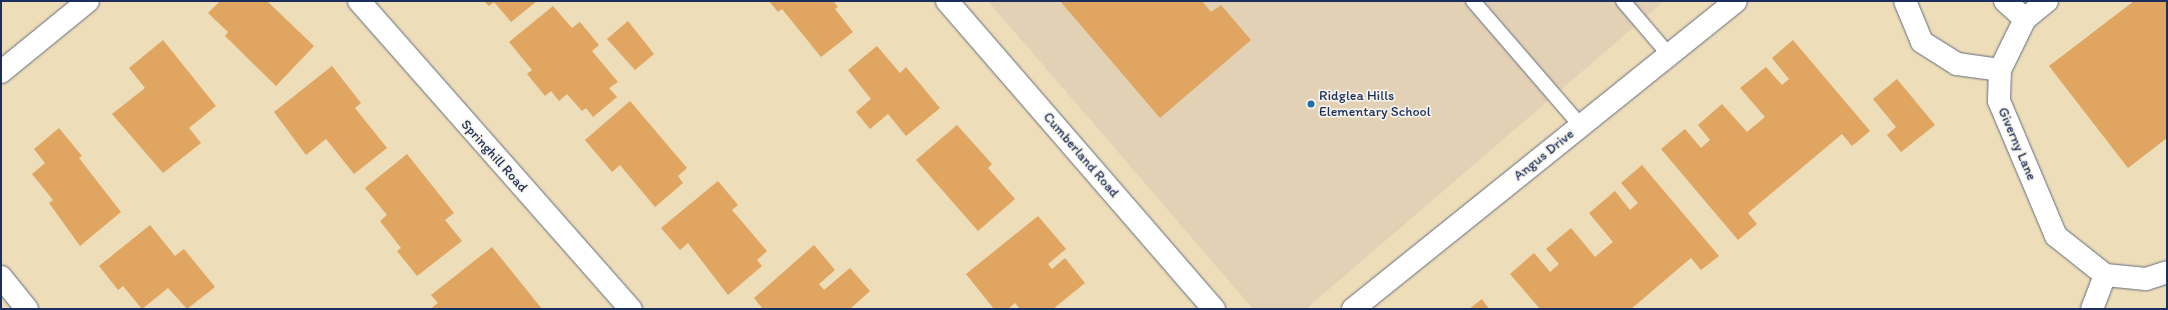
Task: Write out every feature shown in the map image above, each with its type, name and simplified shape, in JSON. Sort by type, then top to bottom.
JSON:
[{"type":"street","points":[[1,72],[88,1]]},
{"type":"street","name":"Springhill Road","points":[[359,1],[631,309]]},
{"type":"street","name":"Cumberland Road","points":[[947,1],[1214,309]]},
{"type":"street","name":"Angus Drive","points":[[1352,309],[1736,1]]},
{"type":"street","points":[[1905,1],[1922,42],[1957,64],[2000,70]]},
{"type":"street","points":[[2005,1],[2025,18]]},
{"type":"street","name":"Giverny Lane","points":[[2047,1],[2025,18],[2000,70],[1999,101],[2056,236],[2105,275]]},
{"type":"street","points":[[2092,309],[2105,275],[2146,279],[2167,272]]},
{"type":"street","points":[[1,277],[27,309]]},
{"type":"lane","points":[[1473,1],[1581,126]]},
{"type":"lane","points":[[1623,1],[1670,55]]},
{"type":"shaded area","name":"Ridglea Hills Elementary School","points":[[988,1],[1664,1],[1306,309],[1253,309]]},
{"type":"building","points":[[220,1],[267,1],[314,46],[276,86],[225,36],[228,32],[208,13]]},
{"type":"building","points":[[484,1],[537,1],[511,22],[494,2],[489,6]]},
{"type":"building","points":[[769,1],[833,1],[838,7],[835,9],[853,32],[821,57],[782,9],[778,12]]},
{"type":"building","points":[[1060,1],[1202,1],[1211,12],[1221,5],[1251,40],[1160,118]]},
{"type":"building","points":[[2134,1],[2167,1],[2167,138],[2128,168],[2049,66]]},
{"type":"building","points":[[553,6],[572,28],[580,22],[599,45],[592,51],[618,82],[609,88],[617,97],[593,117],[586,108],[582,111],[567,94],[559,101],[551,91],[545,96],[527,74],[532,70],[509,42]]},
{"type":"building","points":[[628,21],[654,54],[635,70],[607,39]]},
{"type":"building","points":[[163,40],[216,106],[189,128],[201,143],[163,173],[112,114],[145,88],[129,68]]},
{"type":"building","points":[[1793,40],[1870,131],[1852,146],[1842,134],[1748,213],[1757,224],[1738,240],[1661,149],[1685,129],[1701,148],[1710,140],[1698,125],[1722,104],[1747,132],[1765,117],[1740,88],[1766,67],[1782,85],[1789,79],[1772,58]]},
{"type":"building","points":[[877,46],[900,73],[906,67],[940,108],[906,136],[888,114],[870,129],[856,112],[871,99],[848,70]]},
{"type":"building","points":[[332,66],[361,103],[355,108],[387,148],[354,174],[326,139],[306,155],[274,112]]},
{"type":"building","points":[[1897,79],[1935,125],[1901,152],[1887,135],[1896,127],[1873,99]]},
{"type":"building","points":[[630,101],[687,168],[678,176],[683,183],[655,207],[620,165],[612,172],[585,140]]},
{"type":"building","points":[[957,125],[992,164],[988,168],[1015,199],[978,231],[916,160]]},
{"type":"building","points":[[59,128],[82,156],[79,158],[121,212],[80,246],[49,203],[53,200],[32,174],[45,163],[34,149]]},
{"type":"building","points":[[407,154],[454,213],[445,220],[462,241],[417,276],[397,251],[401,248],[380,221],[387,215],[365,188]]},
{"type":"building","points":[[1642,165],[1719,256],[1701,270],[1691,258],[1631,309],[1540,309],[1510,274],[1534,253],[1550,272],[1559,264],[1546,249],[1571,228],[1595,257],[1613,242],[1589,213],[1615,191],[1630,210],[1638,203],[1621,183]]},
{"type":"building","points":[[718,181],[738,205],[732,210],[767,251],[757,260],[762,266],[728,295],[688,243],[680,250],[661,228]]},
{"type":"building","points":[[1038,216],[1066,249],[1048,264],[1052,269],[1065,258],[1085,283],[1053,309],[1020,309],[1015,303],[1008,309],[994,309],[966,274]]},
{"type":"building","points":[[150,225],[175,256],[184,249],[215,287],[187,309],[168,288],[142,309],[123,286],[118,290],[99,266]]},
{"type":"building","points":[[814,245],[835,270],[819,284],[824,290],[850,268],[870,291],[850,309],[763,309],[754,298]]},
{"type":"building","points":[[492,247],[542,309],[430,309],[438,303],[431,295]]},
{"type":"building","points":[[1482,299],[1489,309],[1469,309]]},
{"type":"place","name":"Ridglea Hills Elementary School","points":[[1311,104]]}]
